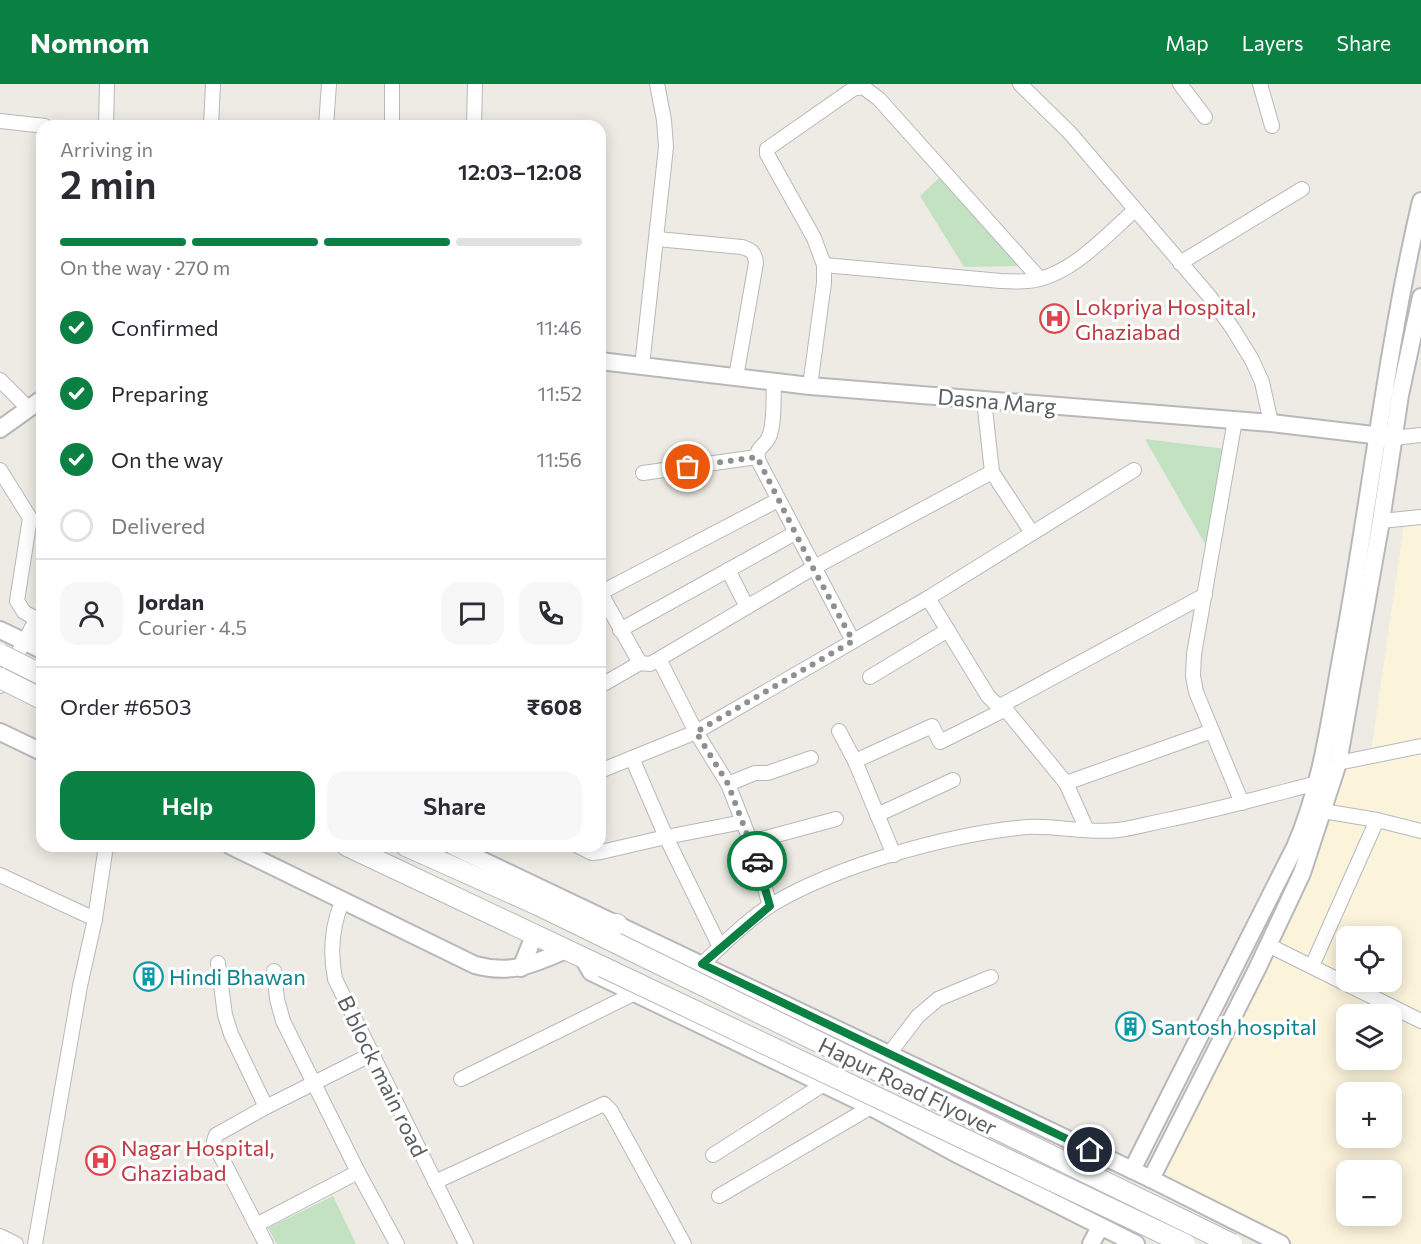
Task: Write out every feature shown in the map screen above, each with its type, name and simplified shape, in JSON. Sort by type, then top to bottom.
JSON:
[{"type":"main road","points":[[0,654],[36,672]]},
{"type":"main road","points":[[0,678],[36,696]]},
{"type":"main road","points":[[360,852],[534,936]]},
{"type":"main road","points":[[450,855],[480,870]]},
{"type":"main road","name":"Hapur Road Flyover","points":[[480,870],[584,927],[616,934],[1232,1244]]},
{"type":"main road","name":"Hapur Road Flyover","points":[[534,936],[1185,1244]]},
{"type":"street","points":[[106,120],[107,84]]},
{"type":"street","points":[[211,120],[213,84]]},
{"type":"street","points":[[326,120],[329,84]]},
{"type":"street","points":[[392,120],[393,84]]},
{"type":"street","points":[[474,120],[475,84]]},
{"type":"street","points":[[642,366],[666,147],[664,120],[657,84]]},
{"type":"street","points":[[1020,84],[1070,133],[1216,305],[1252,360],[1262,382],[1271,423]]},
{"type":"street","points":[[1179,84],[1204,117]]},
{"type":"street","points":[[1260,84],[1272,126]]},
{"type":"street","points":[[810,386],[824,284],[824,265],[814,238],[767,154],[767,149],[853,89],[863,87],[879,99],[1040,279]]},
{"type":"street","points":[[0,121],[36,125]]},
{"type":"street","points":[[1180,263],[1302,189]]},
{"type":"street","points":[[1151,1179],[1302,873],[1338,764],[1381,521],[1387,437],[1403,285],[1421,201]]},
{"type":"street","points":[[824,265],[1000,281],[1029,281],[1055,274],[1077,261],[1135,210]]},
{"type":"street","points":[[657,240],[742,247],[750,250],[755,256],[756,262],[736,377]]},
{"type":"street","points":[[1132,1170],[1305,825],[1317,783],[1387,437],[1418,326],[1421,297]]},
{"type":"street","name":"Dasna Marg","points":[[606,362],[810,386],[1271,423],[1387,437]]},
{"type":"street","points":[[0,380],[35,404],[0,429]]},
{"type":"street","points":[[774,382],[771,431],[766,443],[758,450],[757,457],[853,641]]},
{"type":"street","points":[[984,400],[989,457],[993,472],[1032,533]]},
{"type":"street","points":[[1235,420],[1194,654],[1193,676],[1196,692],[1242,803]]},
{"type":"street","points":[[1387,437],[1421,435]]},
{"type":"street","points":[[643,473],[757,457]]},
{"type":"street","points":[[0,470],[36,516],[17,601],[24,612],[36,621]]},
{"type":"street","points":[[606,769],[696,732],[928,598],[1134,470]]},
{"type":"street","points":[[606,683],[640,663],[650,664],[813,568],[993,472]]},
{"type":"street","points":[[606,590],[778,500]]},
{"type":"street","points":[[1381,521],[1421,517]]},
{"type":"street","points":[[620,630],[795,533]]},
{"type":"street","points":[[728,570],[747,607]]},
{"type":"street","points":[[855,761],[932,726],[940,742],[1205,595]]},
{"type":"street","points":[[928,598],[988,696],[997,705],[1004,707],[1066,783],[1087,830]]},
{"type":"street","points":[[606,604],[640,663]]},
{"type":"street","points":[[0,630],[34,646],[0,686]]},
{"type":"street","points":[[870,677],[948,630]]},
{"type":"street","points":[[659,659],[696,732],[728,784],[751,842],[770,906]]},
{"type":"street","points":[[839,731],[855,761],[894,855]]},
{"type":"street","points":[[1066,783],[1212,731]]},
{"type":"street","points":[[0,732],[36,749]]},
{"type":"street","points":[[1338,764],[1421,746]]},
{"type":"street","points":[[632,758],[690,890],[720,947]]},
{"type":"street","points":[[728,784],[755,773],[768,773],[811,758]]},
{"type":"street","points":[[877,815],[953,780]]},
{"type":"street","points":[[702,964],[770,906],[805,886],[894,855],[972,835],[1026,827],[1118,830],[1223,809],[1317,783]]},
{"type":"street","points":[[1323,811],[1377,820],[1421,831]]},
{"type":"street","points":[[751,842],[836,819]]},
{"type":"street","points":[[1312,966],[1377,820]]},
{"type":"street","points":[[606,851],[743,822]]},
{"type":"street","points":[[35,1244],[105,852]]},
{"type":"street","points":[[243,852],[475,965],[502,970],[521,968],[574,954],[591,972],[871,1107],[1100,1227],[1116,1240],[1136,1244]]},
{"type":"street","points":[[480,870],[616,934],[702,964],[1151,1179],[1281,1244]]},
{"type":"street","points":[[0,875],[94,919]]},
{"type":"street","name":"B block main road","points":[[342,902],[336,916],[333,937],[332,963],[335,979],[354,1020],[374,1053],[466,1244]]},
{"type":"street","points":[[521,968],[534,936]]},
{"type":"street","points":[[1268,945],[1421,1021]]},
{"type":"street","points":[[218,963],[228,1025],[266,1107]]},
{"type":"street","points":[[274,971],[280,1012],[358,1172],[397,1244]]},
{"type":"street","points":[[889,1054],[918,1016],[938,999],[991,977]]},
{"type":"street","points":[[461,1079],[635,993]]},
{"type":"street","points":[[266,1244],[214,1141],[220,1132],[374,1053]]},
{"type":"street","points":[[713,1155],[824,1084]]},
{"type":"street","points":[[435,1182],[604,1104],[611,1111],[684,1244]]},
{"type":"street","points":[[719,1196],[871,1107]]},
{"type":"street","points":[[1062,1208],[1090,1150]]},
{"type":"street","points":[[256,1225],[358,1172]]},
{"type":"street","points":[[1165,1244],[1187,1197]]},
{"type":"street","points":[[1091,1244],[1100,1227]]},
{"type":"street","points":[[0,1236],[16,1244]]},
{"type":"shaded area","points":[[1421,523],[1421,740],[1371,752],[1404,524]]},
{"type":"shaded area","points":[[1421,753],[1421,1244],[1290,1244],[1162,1178],[1297,906],[1347,766]]},
{"type":"green space","points":[[940,177],[1021,266],[964,267],[920,196]]},
{"type":"green space","points":[[1145,439],[1226,449],[1205,544]]},
{"type":"green space","points":[[333,1196],[356,1244],[277,1244],[268,1228]]},
{"type":"way so far","points":[[688,467],[757,457],[853,641],[696,732],[728,784],[757,861]]},
{"type":"place","name":"Lokpriya Hospital, Ghaziabad","points":[[1054,319]]},
{"type":"place","name":"Hindi Bhawan","points":[[148,976]]},
{"type":"place","name":"Santosh hospital","points":[[1130,1026]]},
{"type":"place","name":"Nagar Hospital, Ghaziabad","points":[[100,1160]]},
{"type":"route","points":[[757,861],[770,906],[702,964],[1090,1150]]}]
